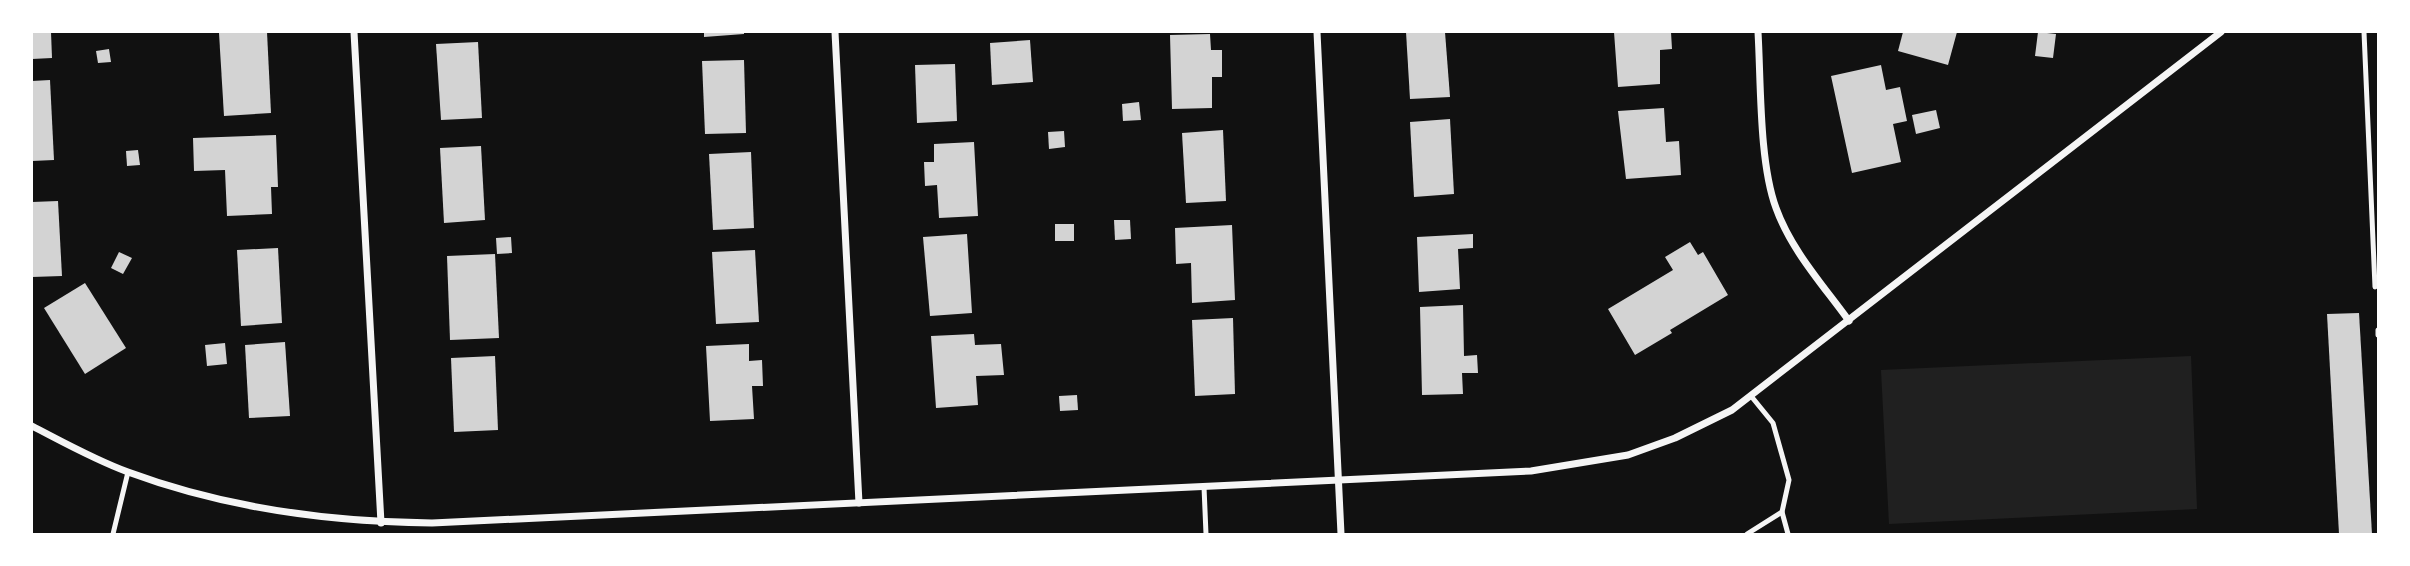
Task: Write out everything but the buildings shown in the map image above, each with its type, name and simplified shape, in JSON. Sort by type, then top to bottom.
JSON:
[{"type":"street","points":[[354,32],[382,523]]},
{"type":"street","points":[[835,32],[859,503]]},
{"type":"street","points":[[1317,32],[1340,534]]},
{"type":"street","points":[[1758,32],[1767,158],[1776,207],[1794,245],[1849,321]]},
{"type":"street","points":[[32,426],[128,472],[206,495],[293,514],[382,523],[432,523],[1531,471],[1628,456],[1675,439],[1732,411],[2221,32]]},
{"type":"lane","points":[[2364,32],[2375,287]]},
{"type":"lane","points":[[1751,396],[1773,423],[1789,480],[1782,512],[1788,534]]},
{"type":"lane","points":[[113,534],[128,472]]},
{"type":"lane","points":[[1204,487],[1206,534]]},
{"type":"lane","points":[[1746,534],[1782,512]]},
{"type":"shaded area","points":[[2191,356],[2197,509],[1889,524],[1881,370]]}]
